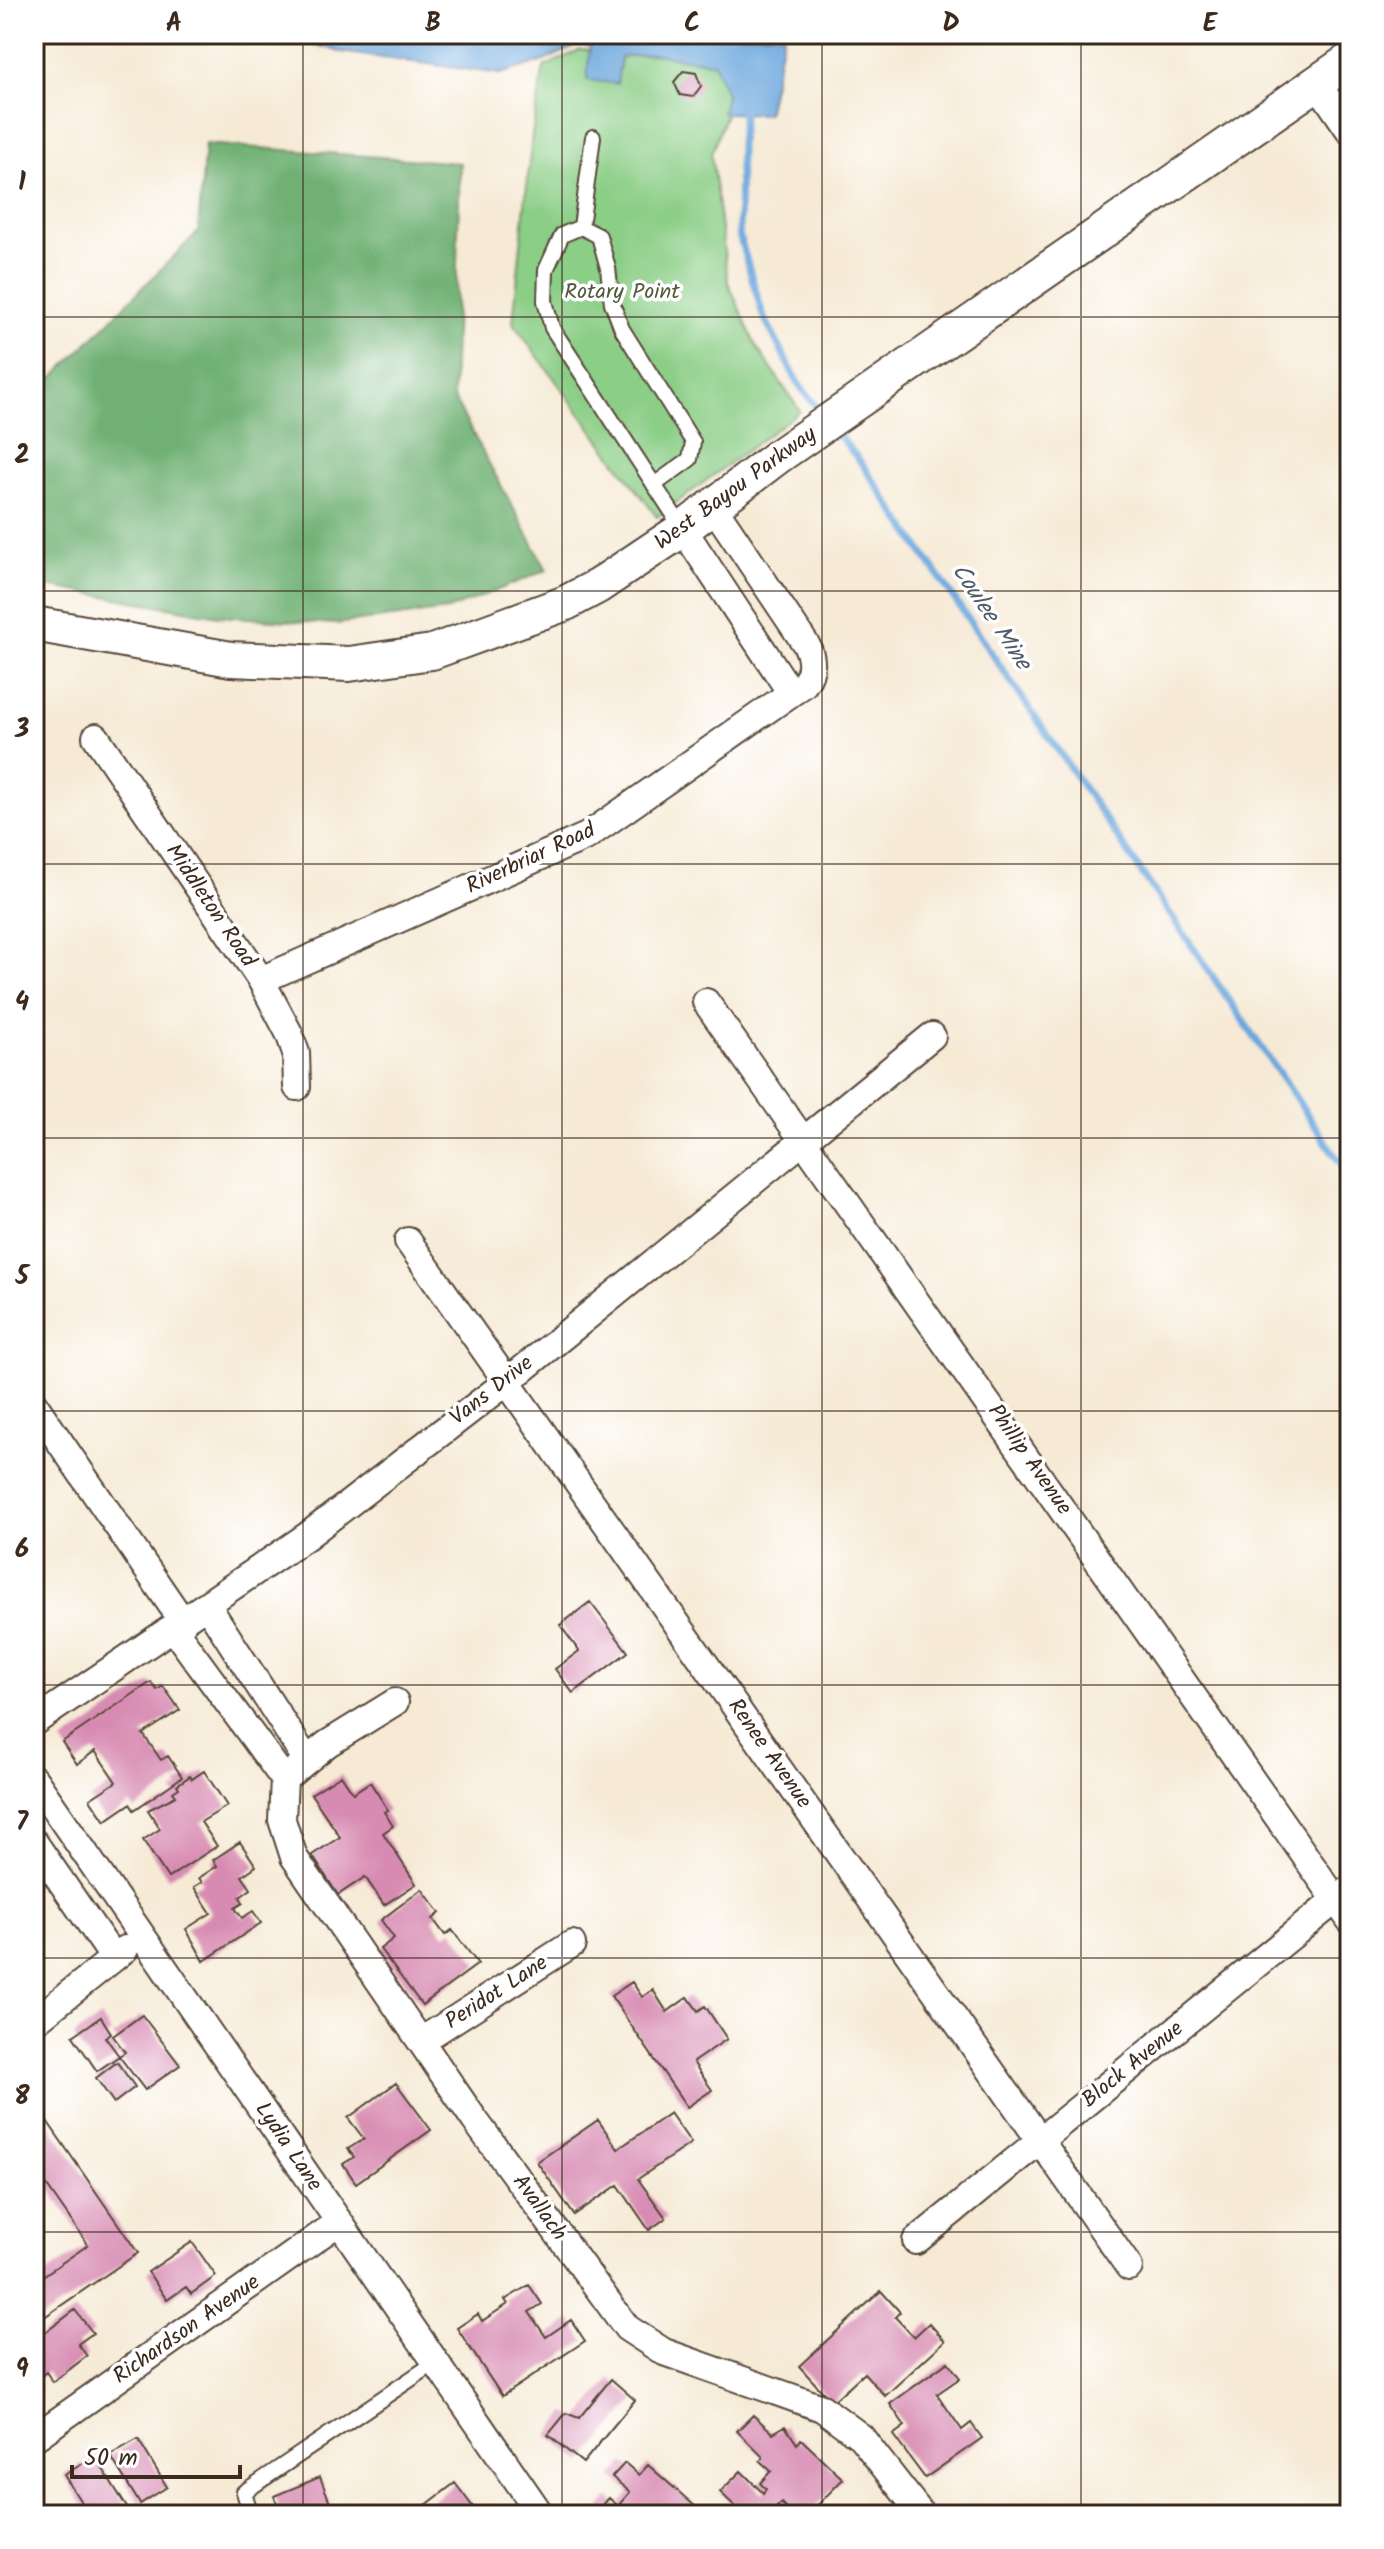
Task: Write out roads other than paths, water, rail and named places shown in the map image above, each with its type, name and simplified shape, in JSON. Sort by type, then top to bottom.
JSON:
[{"type":"street","name":"West Bayou Parkway","points":[[34,624],[231,659],[349,664],[432,652],[566,603],[598,586],[683,529],[777,457],[1350,60]]},
{"type":"street","points":[[1317,83],[1350,131]]},
{"type":"street","name":"Riverbriar Road","points":[[261,980],[587,836],[804,684],[810,677],[812,667],[807,646],[713,506]]},
{"type":"street","points":[[683,529],[791,693]]},
{"type":"street","name":"Middleton Road","points":[[96,737],[261,980],[296,1053],[297,1087]]},
{"type":"street","name":"Phillip Avenue","points":[[706,1002],[1345,1903]]},
{"type":"street","name":"Vans Drive","points":[[34,1722],[307,1536],[508,1381],[932,1036]]},
{"type":"street","name":"Renee Avenue","points":[[408,1241],[1129,2267]]},
{"type":"street","points":[[34,1404],[178,1625],[284,1779],[306,1759],[395,1702]]},
{"type":"street","points":[[207,1605],[306,1759]]},
{"type":"street","name":"Lydia Lane","points":[[34,1779],[541,2515]]},
{"type":"street","name":"Avallach","points":[[284,1779],[282,1820],[294,1857],[474,2119],[627,2328],[664,2352],[822,2408],[861,2437],[918,2514]]},
{"type":"street","points":[[34,1842],[113,1957]]},
{"type":"street","name":"Block Avenue","points":[[916,2241],[1039,2140],[1345,1903]]},
{"type":"street","points":[[34,2022],[113,1957],[143,1938]]},
{"type":"street","name":"Peridot Lane","points":[[421,2041],[572,1944]]},
{"type":"street","name":"Richardson Avenue","points":[[34,2438],[339,2222]]},
{"type":"lane","points":[[581,227],[593,137]]},
{"type":"lane","points":[[654,485],[690,459],[693,442],[622,329],[612,303],[608,268],[599,236],[581,227],[562,235],[546,270],[545,301],[552,328],[654,485],[683,529]]},
{"type":"lane","points":[[251,2515],[244,2492],[436,2362]]},
{"type":"water","points":[[279,34],[784,34],[767,114],[722,113],[726,94],[714,63],[653,54],[621,57],[617,84],[587,80],[590,46],[578,45],[544,61],[500,74],[340,52]]},
{"type":"waterway","name":"Coulee Mine","points":[[744,104],[740,144],[739,235],[763,315],[798,383],[823,415]]},
{"type":"waterway","name":"Coulee Mine","points":[[833,428],[860,461],[1350,1177]]},
{"type":"park label","name":"Rotary Point","points":[[622,292]]}]
